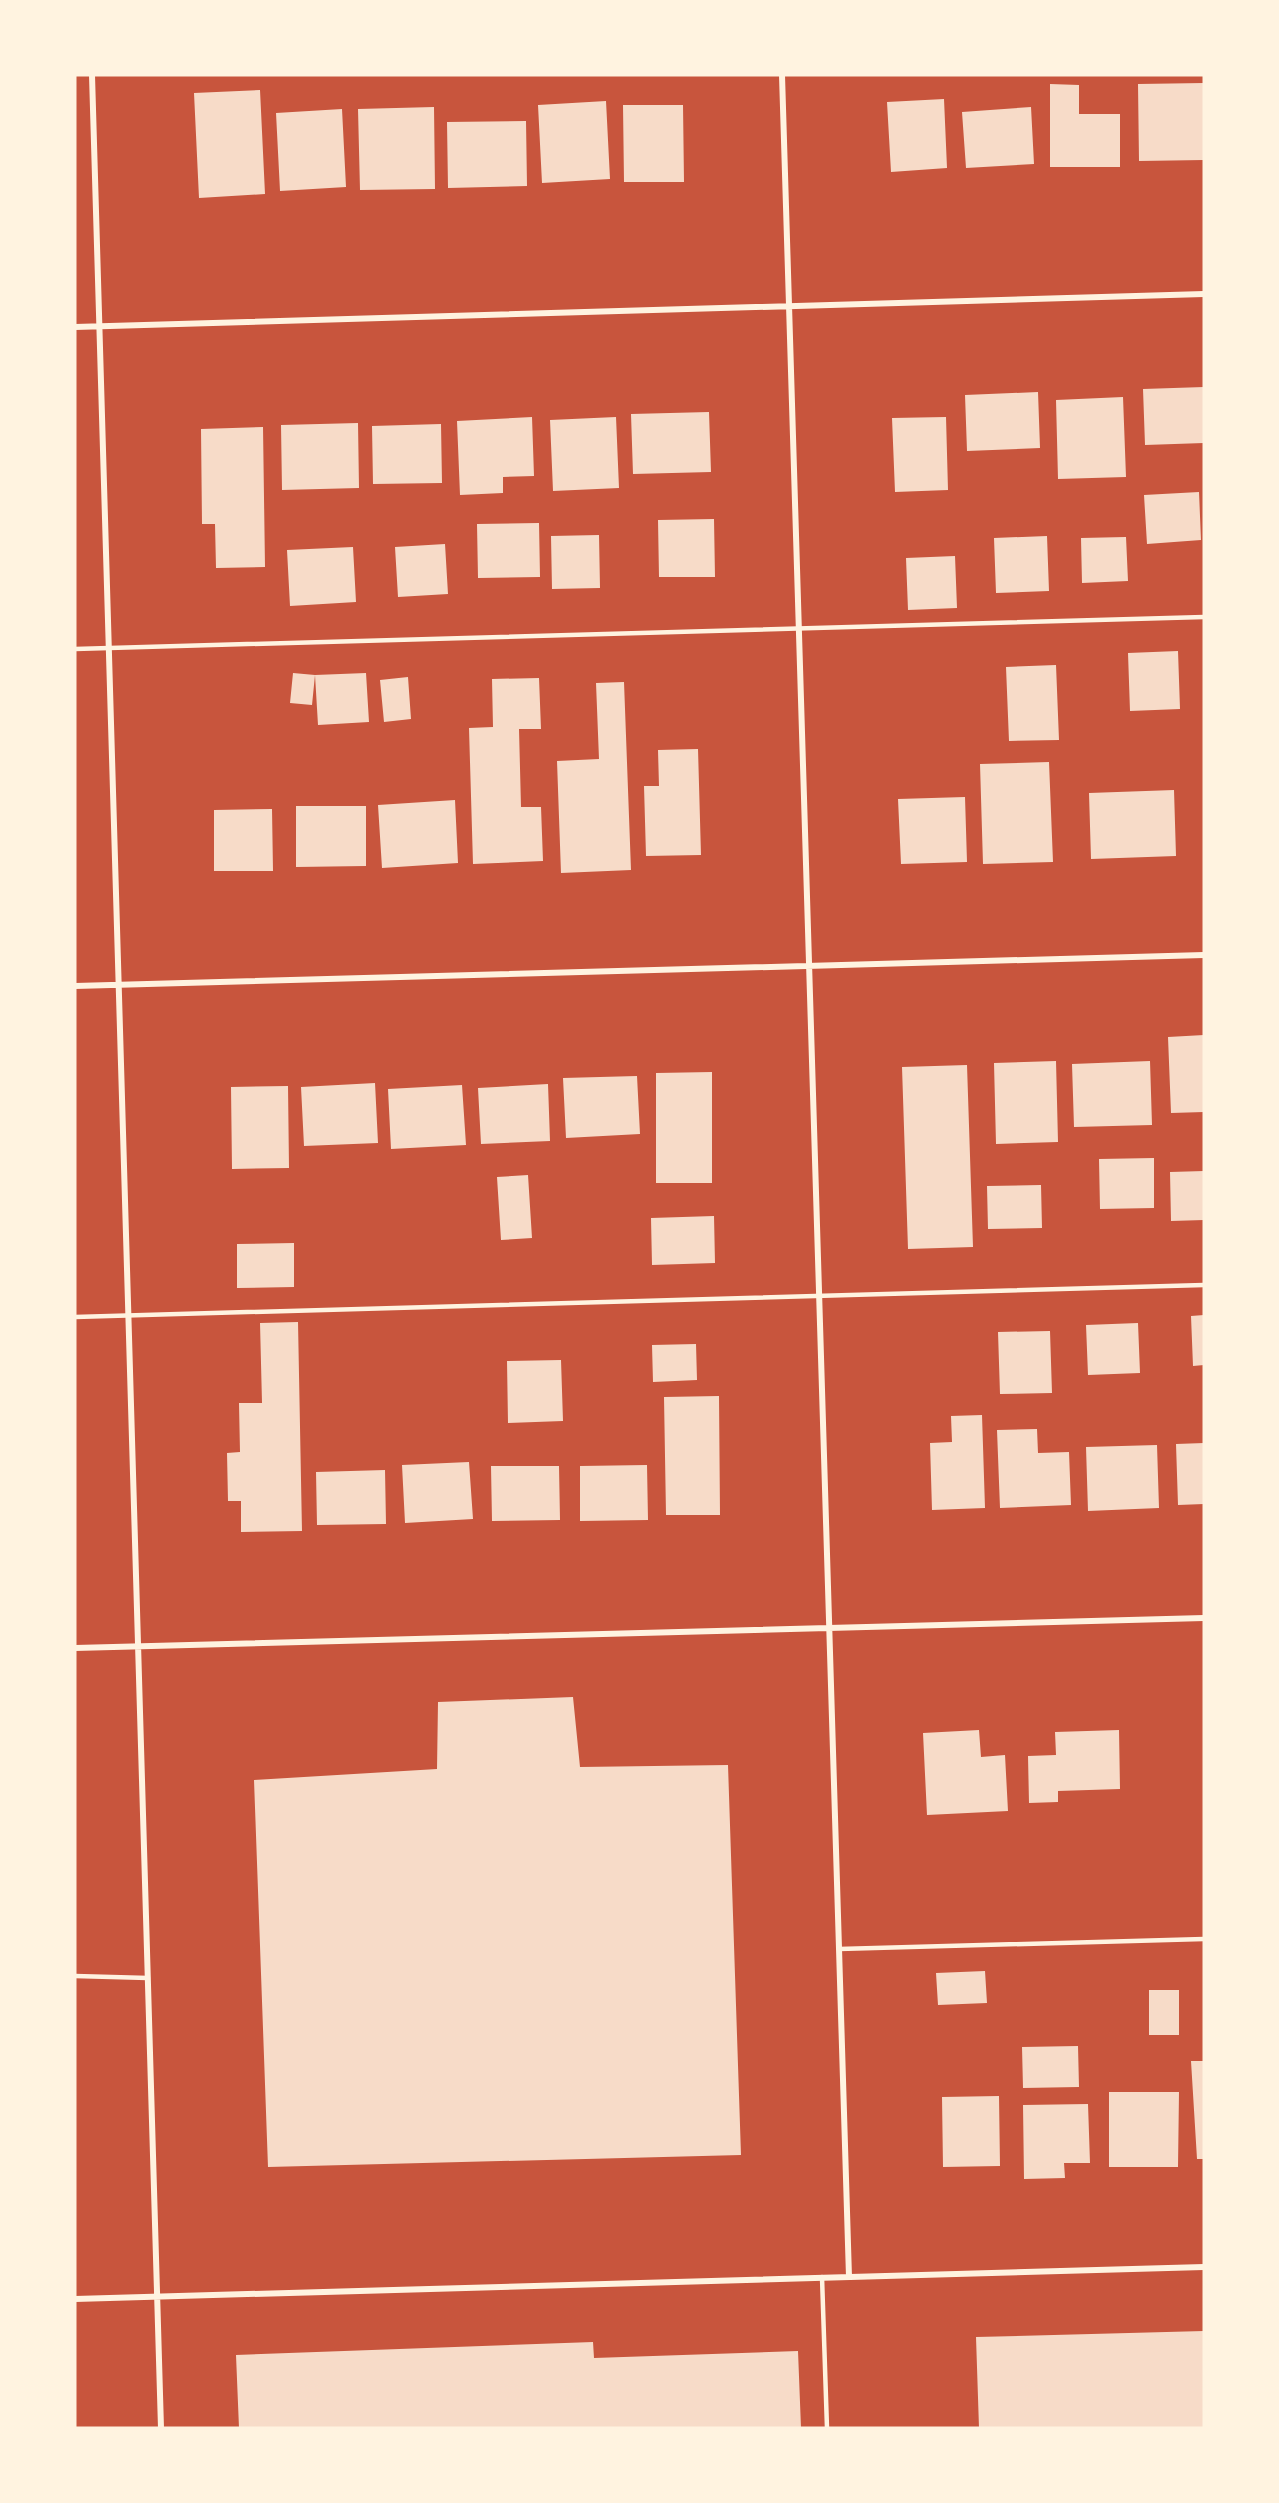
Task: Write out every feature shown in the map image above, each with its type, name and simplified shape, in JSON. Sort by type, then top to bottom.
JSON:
[{"type":"street","points":[[92,75],[161,2428]]},
{"type":"street","points":[[782,75],[849,2277]]},
{"type":"street","points":[[75,327],[1204,294]]},
{"type":"street","points":[[75,986],[1204,955]]},
{"type":"street","points":[[75,1647],[1204,1618]]},
{"type":"street","points":[[75,2299],[1204,2267]]},
{"type":"lane","points":[[75,649],[1204,617]]},
{"type":"lane","points":[[75,1317],[1204,1285]]},
{"type":"lane","points":[[839,1949],[1204,1939]]},
{"type":"lane","points":[[75,1976],[148,1978]]},
{"type":"lane","points":[[822,2277],[827,2428]]},
{"type":"building","points":[[1204,83],[1204,160],[1139,161],[1138,84]]},
{"type":"building","points":[[1050,84],[1079,85],[1079,114],[1120,114],[1120,167],[1050,167]]},
{"type":"building","points":[[260,90],[265,194],[199,198],[194,93]]},
{"type":"building","points":[[944,99],[947,168],[891,172],[887,102]]},
{"type":"building","points":[[606,101],[610,179],[542,183],[538,105]]},
{"type":"building","points":[[623,105],[683,105],[684,182],[624,182]]},
{"type":"building","points":[[434,107],[435,189],[360,190],[358,109]]},
{"type":"building","points":[[1031,107],[1034,164],[966,168],[962,112]]},
{"type":"building","points":[[342,109],[346,187],[280,191],[276,113]]},
{"type":"building","points":[[526,121],[527,186],[448,188],[447,122]]},
{"type":"building","points":[[1204,387],[1204,443],[1145,445],[1143,389]]},
{"type":"building","points":[[1038,392],[1040,448],[967,451],[965,395]]},
{"type":"building","points":[[1123,397],[1126,477],[1058,479],[1056,400]]},
{"type":"building","points":[[709,412],[711,472],[633,474],[631,414]]},
{"type":"building","points":[[532,417],[534,476],[503,477],[503,493],[460,495],[457,421]]},
{"type":"building","points":[[616,417],[619,488],[553,491],[550,420]]},
{"type":"building","points":[[946,417],[948,490],[895,492],[892,418]]},
{"type":"building","points":[[358,423],[359,488],[282,490],[281,425]]},
{"type":"building","points":[[441,424],[442,483],[373,484],[372,426]]},
{"type":"building","points":[[263,427],[265,567],[216,568],[215,524],[202,524],[201,429]]},
{"type":"building","points":[[1199,492],[1201,540],[1147,544],[1144,495]]},
{"type":"building","points":[[714,519],[715,577],[659,577],[658,520]]},
{"type":"building","points":[[539,523],[540,577],[478,578],[477,524]]},
{"type":"building","points":[[599,535],[600,588],[552,589],[551,536]]},
{"type":"building","points":[[1047,536],[1049,591],[996,593],[994,538]]},
{"type":"building","points":[[1126,537],[1128,581],[1082,583],[1081,538]]},
{"type":"building","points":[[445,544],[448,594],[398,597],[395,547]]},
{"type":"building","points":[[353,547],[356,602],[290,606],[287,550]]},
{"type":"building","points":[[955,556],[957,608],[908,610],[906,558]]},
{"type":"building","points":[[1178,651],[1180,709],[1130,711],[1128,653]]},
{"type":"building","points":[[1056,665],[1059,740],[1009,741],[1006,667]]},
{"type":"building","points":[[293,673],[315,675],[312,705],[290,703]]},
{"type":"building","points":[[366,673],[369,722],[318,725],[315,675]]},
{"type":"building","points":[[408,677],[411,719],[384,722],[380,680]]},
{"type":"building","points":[[539,678],[541,729],[519,729],[521,807],[541,807],[543,861],[473,864],[469,728],[493,727],[492,679]]},
{"type":"building","points":[[624,682],[631,870],[561,873],[557,761],[599,759],[596,683]]},
{"type":"building","points":[[698,749],[701,855],[646,856],[644,786],[659,786],[658,750]]},
{"type":"building","points":[[1049,762],[1053,862],[983,864],[980,764]]},
{"type":"building","points":[[1174,790],[1176,856],[1091,859],[1089,793]]},
{"type":"building","points":[[965,797],[967,862],[901,864],[898,799]]},
{"type":"building","points":[[455,800],[458,863],[382,868],[378,805]]},
{"type":"building","points":[[296,806],[366,806],[366,866],[296,867]]},
{"type":"building","points":[[272,809],[273,871],[214,871],[214,810]]},
{"type":"building","points":[[1204,1035],[1204,1112],[1171,1113],[1168,1037]]},
{"type":"building","points":[[1056,1061],[1058,1142],[996,1144],[994,1063]]},
{"type":"building","points":[[1150,1061],[1152,1125],[1074,1127],[1072,1064]]},
{"type":"building","points":[[967,1065],[973,1247],[908,1249],[902,1067]]},
{"type":"building","points":[[712,1072],[712,1183],[656,1183],[656,1073]]},
{"type":"building","points":[[637,1076],[640,1134],[566,1138],[563,1078]]},
{"type":"building","points":[[375,1083],[378,1143],[304,1146],[301,1087]]},
{"type":"building","points":[[548,1084],[550,1141],[481,1144],[478,1088]]},
{"type":"building","points":[[462,1085],[466,1145],[391,1149],[388,1089]]},
{"type":"building","points":[[288,1086],[289,1168],[232,1169],[231,1087]]},
{"type":"building","points":[[1154,1158],[1154,1208],[1100,1209],[1099,1159]]},
{"type":"building","points":[[1204,1171],[1204,1220],[1171,1221],[1170,1172]]},
{"type":"building","points":[[528,1175],[532,1238],[501,1240],[497,1177]]},
{"type":"building","points":[[1041,1185],[1042,1228],[988,1229],[987,1186]]},
{"type":"building","points":[[714,1216],[715,1263],[652,1265],[651,1218]]},
{"type":"building","points":[[294,1243],[294,1287],[237,1288],[237,1244]]},
{"type":"building","points":[[1204,1315],[1204,1365],[1193,1366],[1191,1316]]},
{"type":"building","points":[[298,1322],[302,1531],[241,1532],[241,1501],[228,1501],[227,1453],[240,1452],[239,1403],[262,1403],[260,1323]]},
{"type":"building","points":[[1138,1323],[1140,1373],[1088,1375],[1086,1325]]},
{"type":"building","points":[[1050,1331],[1052,1393],[1000,1394],[998,1332]]},
{"type":"building","points":[[696,1344],[697,1380],[653,1382],[652,1345]]},
{"type":"building","points":[[561,1360],[563,1421],[508,1423],[507,1361]]},
{"type":"building","points":[[719,1396],[720,1515],[666,1515],[664,1397]]},
{"type":"building","points":[[982,1415],[985,1508],[932,1510],[930,1443],[952,1442],[951,1416]]},
{"type":"building","points":[[1037,1429],[1038,1453],[1069,1452],[1071,1505],[1000,1508],[997,1430]]},
{"type":"building","points":[[1204,1443],[1204,1504],[1178,1505],[1176,1444]]},
{"type":"building","points":[[1157,1445],[1159,1508],[1088,1511],[1086,1447]]},
{"type":"building","points":[[469,1462],[473,1519],[405,1523],[402,1465]]},
{"type":"building","points":[[647,1465],[648,1520],[580,1521],[580,1466]]},
{"type":"building","points":[[491,1466],[559,1466],[560,1520],[492,1521]]},
{"type":"building","points":[[385,1470],[386,1524],[317,1525],[316,1472]]},
{"type":"building","points":[[573,1697],[580,1767],[728,1765],[741,2155],[268,2167],[254,1780],[437,1769],[438,1702]]},
{"type":"building","points":[[979,1730],[981,1757],[1005,1755],[1008,1811],[927,1815],[923,1733]]},
{"type":"building","points":[[1119,1730],[1120,1789],[1058,1791],[1058,1802],[1029,1803],[1028,1756],[1056,1755],[1055,1732]]},
{"type":"building","points":[[985,1971],[987,2003],[938,2005],[936,1973]]},
{"type":"building","points":[[1149,1990],[1179,1990],[1179,2035],[1149,2035]]},
{"type":"building","points":[[1078,2046],[1079,2087],[1023,2088],[1022,2047]]},
{"type":"building","points":[[1191,2061],[1204,2061],[1204,2159],[1197,2159]]},
{"type":"building","points":[[1109,2092],[1179,2092],[1178,2167],[1109,2167]]},
{"type":"building","points":[[999,2096],[1000,2166],[943,2167],[942,2097]]},
{"type":"building","points":[[1088,2104],[1090,2163],[1064,2163],[1065,2178],[1024,2179],[1023,2105]]},
{"type":"building","points":[[1204,2331],[1204,2428],[979,2428],[976,2337]]},
{"type":"building","points":[[593,2342],[594,2358],[798,2351],[801,2428],[239,2428],[236,2355]]}]
